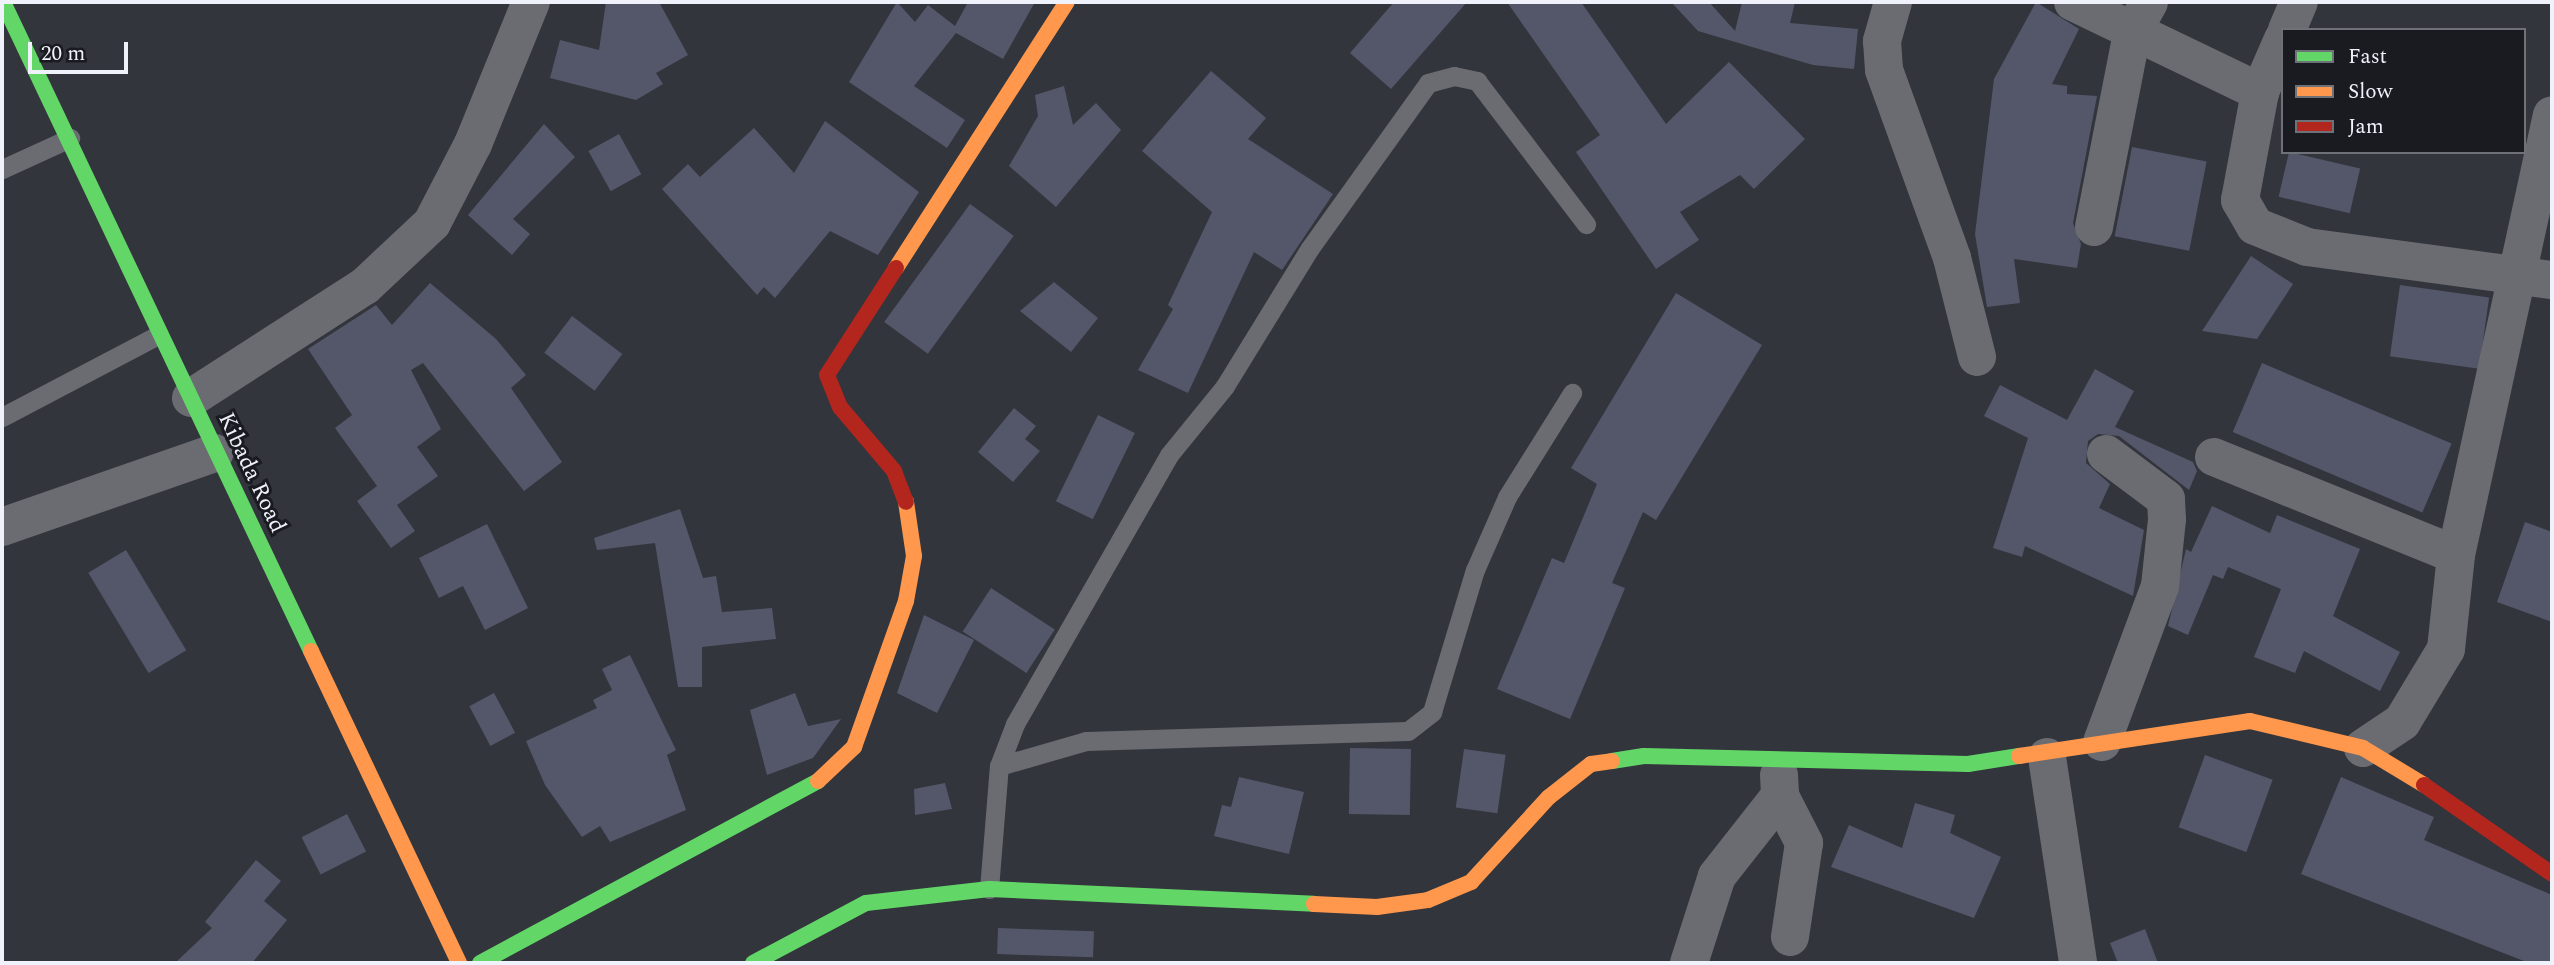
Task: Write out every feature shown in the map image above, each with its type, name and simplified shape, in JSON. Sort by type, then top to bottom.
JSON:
[{"type":"street","name":"Kibada Road","points":[[3,2],[70,138],[158,335],[191,398],[459,963]]},
{"type":"street","points":[[191,398],[365,286],[432,223],[473,144],[531,2]]},
{"type":"street","points":[[480,963],[827,776],[854,747],[906,601],[915,556],[909,510],[894,471],[840,407],[827,375],[834,355],[1067,2]]},
{"type":"street","points":[[1893,2],[1882,41],[1884,70],[1952,258],[1977,357]]},
{"type":"street","points":[[2073,2],[2140,17],[2260,92]]},
{"type":"street","points":[[2288,28],[2299,2]]},
{"type":"street","points":[[2094,227],[2140,17]]},
{"type":"street","points":[[2281,44],[2260,92],[2240,200],[2255,226],[2307,247],[2535,279]]},
{"type":"street","points":[[2363,748],[2402,722],[2446,649],[2456,555],[2535,279],[2552,116]]},
{"type":"street","points":[[2,527],[215,453]]},
{"type":"street","points":[[2102,742],[2160,586],[2167,519],[2166,499],[2106,454]]},
{"type":"street","points":[[2214,457],[2456,555]]},
{"type":"street","points":[[753,963],[866,903],[989,889],[1377,907],[1428,900],[1471,883],[1549,797],[1591,764],[1644,756],[1779,778],[2047,757],[2102,742],[2250,721],[2363,748],[2468,812],[2552,874]]},
{"type":"street","points":[[2047,757],[2078,963]]},
{"type":"street","points":[[1779,778],[1804,843],[1790,937]]},
{"type":"street","points":[[1689,963],[1717,876],[1779,778]]},
{"type":"lane","points":[[989,889],[999,766],[1014,724],[1169,455],[1225,386],[1310,248],[1428,83],[1454,76],[1477,82],[1586,224]]},
{"type":"lane","points":[[2,169],[70,138]]},
{"type":"lane","points":[[2,417],[158,335]]},
{"type":"lane","points":[[999,766],[1086,741],[1408,731],[1433,712],[1475,570],[1507,497],[1572,393]]},
{"type":"building","points":[[606,2],[659,2],[688,55],[656,73],[663,84],[636,100],[550,78],[560,40],[599,50]]},
{"type":"building","points":[[897,2],[915,22],[928,5],[955,26],[968,2],[1035,2],[1003,59],[956,33],[914,86],[965,120],[947,148],[849,82]]},
{"type":"building","points":[[1394,2],[1467,2],[1391,89],[1350,53]]},
{"type":"building","points":[[1507,2],[1581,2],[1666,124],[1729,62],[1805,139],[1754,189],[1740,175],[1680,212],[1699,240],[1656,269],[1576,152],[1600,135]]},
{"type":"building","points":[[1671,2],[1709,2],[1735,31],[1742,2],[1795,2],[1790,23],[1858,29],[1854,69],[1813,65],[1698,31]]},
{"type":"building","points":[[2036,2],[2079,29],[2052,84],[2067,86],[2067,94],[2097,96],[2073,223],[2081,244],[2077,268],[2014,259],[2020,303],[1987,307],[1975,234],[1994,79]]},
{"type":"building","points":[[1211,71],[1266,118],[1248,139],[1333,194],[1282,270],[1254,252],[1188,393],[1138,370],[1173,309],[1168,305],[1212,212],[1142,151]]},
{"type":"building","points":[[1064,86],[1073,125],[1096,103],[1121,130],[1056,207],[1009,166],[1038,116],[1035,95]]},
{"type":"building","points":[[825,121],[919,192],[878,255],[830,231],[775,298],[764,287],[757,295],[662,189],[688,164],[700,177],[754,128],[794,173]]},
{"type":"building","points":[[544,124],[575,157],[513,219],[530,234],[512,255],[468,215]]},
{"type":"building","points":[[619,134],[641,174],[611,191],[588,151]]},
{"type":"building","points":[[2132,147],[2207,162],[2189,251],[2115,236]]},
{"type":"building","points":[[2289,154],[2360,168],[2350,213],[2279,197]]},
{"type":"building","points":[[970,204],[1014,236],[928,354],[884,322]]},
{"type":"building","points":[[2251,256],[2293,284],[2257,339],[2202,331]]},
{"type":"building","points":[[1054,282],[1098,318],[1071,352],[1020,311]]},
{"type":"building","points":[[430,283],[496,339],[526,375],[511,388],[562,462],[524,491],[423,363],[411,370],[441,429],[417,447],[438,476],[397,505],[415,531],[391,548],[357,501],[377,486],[335,428],[352,415],[308,349],[376,305],[392,325]]},
{"type":"building","points":[[2400,285],[2489,298],[2479,369],[2390,356]]},
{"type":"building","points":[[1676,293],[1762,345],[1656,520],[1643,512],[1612,583],[1625,588],[1570,719],[1497,689],[1552,558],[1564,563],[1597,484],[1571,468]]},
{"type":"building","points":[[572,316],[622,354],[595,391],[544,353]]},
{"type":"building","points":[[2262,363],[2452,443],[2422,513],[2233,432]]},
{"type":"building","points":[[2095,369],[2134,391],[2115,427],[2193,462],[2197,471],[2189,490],[2119,436],[2098,434],[2088,441],[2086,463],[2110,484],[2099,508],[2144,530],[2133,596],[2025,546],[2022,557],[1993,548],[2028,438],[1984,416],[2000,385],[2067,420]]},
{"type":"building","points":[[1014,408],[1036,426],[1025,439],[1040,451],[1013,482],[978,452]]},
{"type":"building","points":[[1098,415],[1135,433],[1093,519],[1056,501]]},
{"type":"building","points":[[2212,506],[2270,533],[2277,515],[2360,549],[2333,616],[2400,652],[2380,691],[2304,651],[2295,673],[2254,657],[2281,589],[2228,567],[2223,579],[2213,575],[2188,635],[2168,626],[2186,549],[2191,552]]},
{"type":"building","points":[[680,509],[703,578],[716,576],[722,612],[772,608],[776,639],[702,647],[702,687],[678,687],[655,543],[597,550],[594,538]]},
{"type":"building","points":[[2525,522],[2552,532],[2552,622],[2497,602]]},
{"type":"building","points":[[487,524],[528,608],[485,630],[463,586],[439,598],[419,558]]},
{"type":"building","points":[[126,550],[186,650],[149,673],[88,573]]},
{"type":"building","points":[[991,588],[1055,629],[1026,673],[963,632]]},
{"type":"building","points":[[924,615],[974,640],[937,713],[897,693]]},
{"type":"building","points":[[630,655],[676,750],[667,755],[686,810],[610,842],[600,826],[582,837],[545,785],[526,741],[597,708],[593,700],[612,690],[602,669]]},
{"type":"building","points":[[494,693],[515,733],[490,746],[469,706]]},
{"type":"building","points":[[795,693],[808,726],[841,719],[813,758],[767,775],[750,710]]},
{"type":"building","points":[[1350,748],[1411,749],[1410,815],[1349,814]]},
{"type":"building","points":[[1464,749],[1506,755],[1497,813],[1456,807]]},
{"type":"building","points":[[2205,755],[2273,780],[2246,852],[2179,827]]},
{"type":"building","points":[[1239,777],[1304,792],[1289,854],[1214,836],[1222,805],[1231,807]]},
{"type":"building","points":[[2341,777],[2434,817],[2424,840],[2552,895],[2552,963],[2529,963],[2301,874]]},
{"type":"building","points":[[945,783],[952,809],[915,815],[914,789]]},
{"type":"building","points":[[1915,803],[1955,815],[1950,833],[2001,857],[1974,918],[1831,867],[1849,825],[1902,848]]},
{"type":"building","points":[[347,814],[366,851],[321,875],[302,837]]},
{"type":"building","points":[[256,860],[281,881],[264,901],[287,920],[252,963],[175,963],[212,928],[205,922]]},
{"type":"building","points":[[998,928],[1094,931],[1093,957],[997,954]]},
{"type":"building","points":[[2145,929],[2158,963],[2118,963],[2110,943]]},
{"type":"traffic: fast","points":[[3,2],[311,651]]},
{"type":"traffic: fast","points":[[1612,761],[1644,756],[1968,764],[2019,756]]},
{"type":"traffic: fast","points":[[480,963],[818,781]]},
{"type":"traffic: fast","points":[[753,963],[866,903],[989,889],[1314,904]]},
{"type":"traffic: slow","points":[[896,268],[1067,2]]},
{"type":"traffic: slow","points":[[818,781],[854,747],[906,601],[914,556],[906,502]]},
{"type":"traffic: slow","points":[[311,651],[459,963]]},
{"type":"traffic: slow","points":[[2019,756],[2250,721],[2363,748],[2424,785]]},
{"type":"traffic: slow","points":[[1314,904],[1377,907],[1428,900],[1471,882],[1549,797],[1591,764],[1612,761]]},
{"type":"traffic: jam","points":[[896,268],[827,375],[840,407],[894,471],[906,502]]},
{"type":"traffic: jam","points":[[2424,785],[2552,874]]}]
